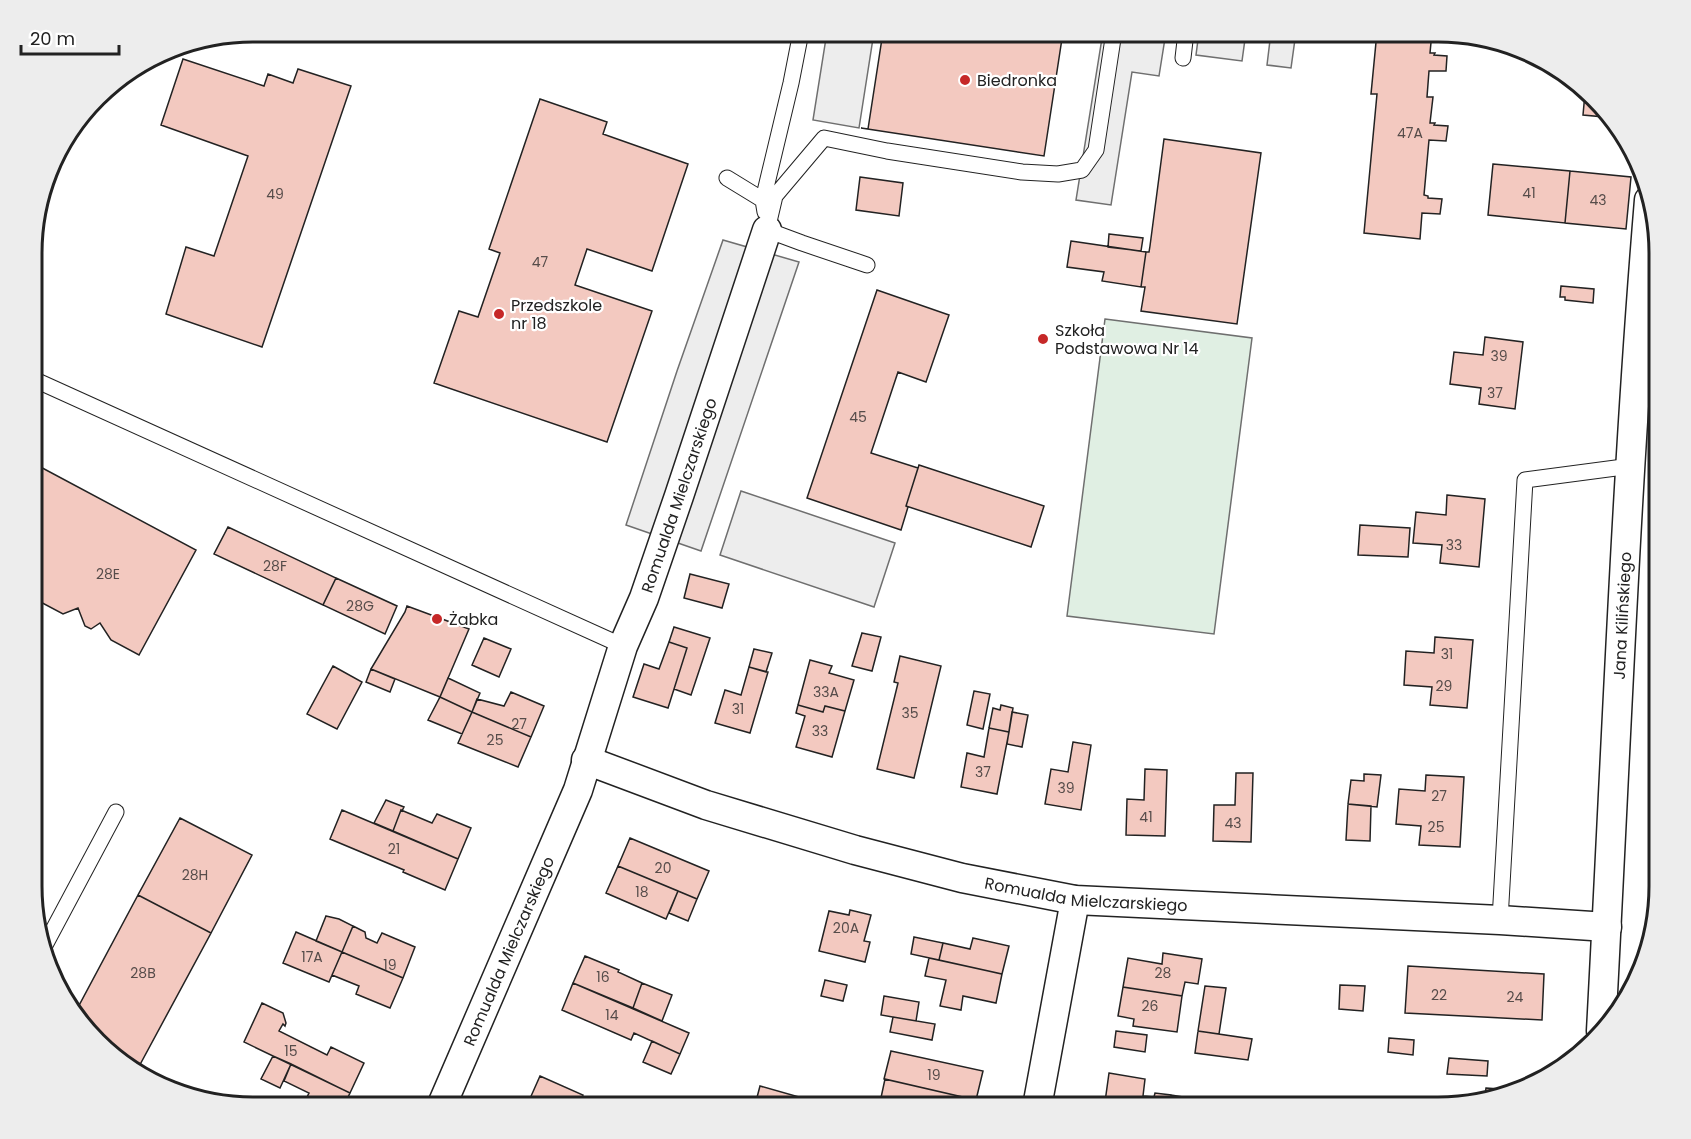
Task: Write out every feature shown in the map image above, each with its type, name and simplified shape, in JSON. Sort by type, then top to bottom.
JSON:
[{"type":"street","name":"Jana Kilińskiego","points":[[1602,1019],[1630,466],[1647,224]]},
{"type":"street","name":"Romualda Mielczarskiego","points":[[445,1097],[578,790],[623,646],[644,598],[767,230]]},
{"type":"street","name":"Romualda Mielczarskiego","points":[[586,760],[706,805],[855,850],[962,878],[1075,900],[1607,927]]},
{"type":"street","points":[[1039,1097],[1075,900]]},
{"type":"lane","points":[[767,230],[763,200],[799,42]]},
{"type":"lane","points":[[767,230],[775,196],[824,138],[887,151],[1022,172],[1058,174],[1082,170],[1096,150],[1112,42]]},
{"type":"lane","points":[[1183,58],[1185,42]]},
{"type":"lane","points":[[727,178],[763,200]]},
{"type":"lane","points":[[767,230],[867,265]]},
{"type":"lane","points":[[42,383],[623,646]]},
{"type":"lane","points":[[1500,920],[1525,480],[1630,466]]},
{"type":"lane","points":[[48,939],[116,812]]},
{"type":"green space","points":[[1105,319],[1252,338],[1214,634],[1067,616]]},
{"type":"shaded area","points":[[825,42],[872,42],[859,128],[813,120]]},
{"type":"shaded area","points":[[1101,42],[1164,42],[1159,76],[1132,72],[1111,205],[1076,200]]},
{"type":"shaded area","points":[[1198,42],[1245,42],[1242,61],[1196,55]]},
{"type":"shaded area","points":[[1270,42],[1295,42],[1291,68],[1267,65]]},
{"type":"shaded area","points":[[723,240],[799,262],[701,551],[626,525]]},
{"type":"shaded area","points":[[741,491],[895,543],[874,607],[720,555]]},
{"type":"building","name":"Biedronka","points":[[881,42],[1061,42],[1044,156],[861,128],[868,129]]},
{"type":"building","points":[[1376,42],[1431,42],[1430,53],[1447,56],[1446,71],[1429,71],[1427,97],[1433,97],[1430,123],[1448,126],[1446,141],[1429,140],[1424,195],[1428,198],[1442,199],[1440,214],[1422,213],[1420,239],[1364,233],[1377,94],[1371,94]]},
{"type":"building","points":[[183,59],[264,86],[268,74],[293,83],[298,69],[351,86],[262,347],[166,314],[186,247],[214,256],[248,156],[161,125]]},
{"type":"building","points":[[540,99],[607,122],[603,134],[688,164],[652,271],[587,249],[575,285],[652,311],[607,442],[434,383],[459,311],[478,317],[500,253],[489,249]]},
{"type":"building","points":[[1584,101],[1599,116],[1583,115]]},
{"type":"building","points":[[1164,139],[1261,153],[1237,324],[1141,311],[1145,287],[1141,287],[1146,252],[1149,252],[1150,246]]},
{"type":"building","points":[[1493,164],[1570,171],[1565,223],[1488,215]]},
{"type":"building","points":[[1570,171],[1631,177],[1626,229],[1565,223]]},
{"type":"building","points":[[860,177],[903,183],[899,216],[856,210]]},
{"type":"building","points":[[1109,234],[1143,238],[1141,251],[1108,247]]},
{"type":"building","points":[[1071,241],[1146,252],[1141,287],[1102,281],[1104,272],[1067,267]]},
{"type":"building","points":[[1561,286],[1594,289],[1593,303],[1565,300],[1565,297],[1560,297]]},
{"type":"building","points":[[877,290],[949,315],[926,382],[898,372],[871,453],[918,468],[901,530],[807,498]]},
{"type":"building","points":[[1485,337],[1523,342],[1515,409],[1479,404],[1481,388],[1450,384],[1454,352],[1483,355]]},
{"type":"building","points":[[919,465],[1044,506],[1031,547],[906,506]]},
{"type":"building","points":[[42,468],[196,550],[139,655],[111,640],[100,623],[91,629],[85,626],[78,608],[63,614],[42,603]]},
{"type":"building","points":[[1447,495],[1485,499],[1479,567],[1440,563],[1442,545],[1413,543],[1416,512],[1446,515]]},
{"type":"building","points":[[1360,525],[1410,528],[1408,557],[1358,555]]},
{"type":"building","points":[[228,527],[336,578],[323,605],[214,554]]},
{"type":"building","points":[[690,574],[729,584],[722,608],[684,598]]},
{"type":"building","points":[[336,578],[397,606],[385,634],[323,605]]},
{"type":"building","points":[[407,606],[469,629],[440,697],[371,669]]},
{"type":"building","points":[[674,627],[710,638],[691,695],[674,689],[687,648],[669,642]]},
{"type":"building","points":[[862,633],[881,637],[872,671],[852,666]]},
{"type":"building","points":[[1435,637],[1473,640],[1467,708],[1430,705],[1432,687],[1404,685],[1406,651],[1434,653]]},
{"type":"building","points":[[484,638],[511,649],[499,677],[472,665]]},
{"type":"building","points":[[669,642],[687,648],[668,708],[633,697],[644,664],[659,669]]},
{"type":"building","points":[[754,649],[772,653],[766,672],[749,667]]},
{"type":"building","points":[[900,656],[941,666],[914,778],[877,769],[898,683],[894,682]]},
{"type":"building","points":[[810,660],[832,666],[829,673],[854,680],[845,711],[825,706],[823,712],[798,705]]},
{"type":"building","points":[[333,666],[362,682],[337,729],[307,714]]},
{"type":"building","points":[[749,667],[768,672],[750,733],[715,723],[725,690],[741,695]]},
{"type":"building","points":[[371,669],[395,679],[390,692],[366,682]]},
{"type":"building","points":[[448,678],[480,693],[472,712],[440,697]]},
{"type":"building","points":[[974,691],[990,694],[983,729],[967,725]]},
{"type":"building","points":[[511,692],[544,706],[531,737],[472,712],[477,699],[504,706]]},
{"type":"building","points":[[440,697],[472,712],[462,734],[428,720]]},
{"type":"building","points":[[798,705],[823,712],[825,706],[845,711],[832,757],[796,747],[805,716],[796,713]]},
{"type":"building","points":[[1001,705],[1013,708],[1009,732],[989,728],[993,708],[1000,710]]},
{"type":"building","points":[[472,712],[531,737],[518,767],[458,743]]},
{"type":"building","points":[[1012,712],[1028,715],[1022,747],[1007,744]]},
{"type":"building","points":[[989,728],[1009,732],[997,794],[961,787],[967,753],[984,757]]},
{"type":"building","points":[[1073,742],[1091,745],[1081,810],[1045,804],[1051,769],[1068,772]]},
{"type":"building","points":[[1145,769],[1167,770],[1165,836],[1126,835],[1127,799],[1144,800]]},
{"type":"building","points":[[1236,773],[1253,773],[1251,842],[1213,841],[1214,805],[1235,805]]},
{"type":"building","points":[[1364,774],[1381,775],[1377,807],[1348,804],[1351,780],[1364,781]]},
{"type":"building","points":[[1426,775],[1464,777],[1460,847],[1419,845],[1421,826],[1396,824],[1399,789],[1425,791]]},
{"type":"building","points":[[386,800],[404,807],[393,831],[374,823]]},
{"type":"building","points":[[1348,804],[1371,806],[1370,841],[1346,840]]},
{"type":"building","points":[[342,810],[458,859],[445,890],[330,839]]},
{"type":"building","points":[[401,810],[432,823],[437,814],[471,828],[458,859],[393,831]]},
{"type":"building","points":[[180,818],[252,855],[211,933],[138,895]]},
{"type":"building","points":[[630,838],[709,871],[697,899],[618,866]]},
{"type":"building","points":[[618,866],[678,891],[666,919],[606,893]]},
{"type":"building","points":[[678,891],[697,899],[688,921],[669,913]]},
{"type":"building","points":[[138,895],[211,933],[140,1064],[114,1045],[94,1025],[79,1005]]},
{"type":"building","points":[[850,910],[871,915],[864,941],[870,942],[865,962],[819,951],[829,911],[849,915]]},
{"type":"building","points":[[326,916],[353,926],[342,952],[316,941]]},
{"type":"building","points":[[353,926],[365,932],[366,938],[377,943],[382,933],[415,947],[403,978],[342,952]]},
{"type":"building","points":[[296,932],[342,952],[329,982],[283,963]]},
{"type":"building","points":[[914,937],[943,943],[939,960],[911,954]]},
{"type":"building","points":[[973,938],[1009,946],[1002,974],[939,960],[943,943],[970,949]]},
{"type":"building","points":[[342,952],[403,978],[390,1008],[356,994],[359,986],[332,975]]},
{"type":"building","points":[[1163,953],[1202,959],[1198,984],[1185,982],[1182,996],[1123,987],[1128,958],[1162,964]]},
{"type":"building","points":[[585,956],[619,970],[618,972],[642,983],[633,1008],[573,983]]},
{"type":"building","points":[[929,958],[1002,974],[996,1003],[963,996],[961,1010],[940,1006],[946,980],[925,976]]},
{"type":"building","points":[[1408,966],[1544,974],[1542,1020],[1405,1013]]},
{"type":"building","points":[[825,980],[847,985],[843,1001],[821,996]]},
{"type":"building","points":[[573,983],[689,1033],[680,1054],[634,1033],[631,1040],[562,1010]]},
{"type":"building","points":[[642,983],[672,995],[662,1021],[633,1008]]},
{"type":"building","points":[[1340,985],[1365,986],[1363,1011],[1339,1009]]},
{"type":"building","points":[[1205,986],[1226,988],[1219,1034],[1198,1031]]},
{"type":"building","points":[[1123,987],[1182,996],[1177,1032],[1133,1026],[1134,1019],[1118,1016]]},
{"type":"building","points":[[884,996],[919,1002],[916,1021],[881,1015]]},
{"type":"building","points":[[262,1003],[283,1013],[286,1023],[279,1031],[327,1055],[331,1047],[364,1063],[350,1093],[244,1042]]},
{"type":"building","points":[[893,1017],[935,1024],[932,1040],[890,1032]]},
{"type":"building","points":[[1116,1031],[1147,1035],[1145,1052],[1114,1047]]},
{"type":"building","points":[[1198,1031],[1252,1039],[1248,1060],[1195,1053]]},
{"type":"building","points":[[1389,1038],[1414,1040],[1413,1055],[1388,1052]]},
{"type":"building","points":[[652,1041],[680,1054],[671,1074],[643,1062]]},
{"type":"building","points":[[891,1051],[983,1071],[977,1097],[963,1097],[884,1079]]},
{"type":"building","points":[[273,1056],[291,1064],[280,1088],[261,1079]]},
{"type":"building","points":[[1449,1058],[1488,1061],[1487,1076],[1447,1074]]},
{"type":"building","points":[[291,1064],[350,1093],[348,1097],[307,1097],[309,1093],[284,1081]]},
{"type":"building","points":[[1109,1073],[1145,1079],[1143,1096],[1154,1097],[1106,1097]]},
{"type":"building","points":[[540,1076],[583,1095],[582,1097],[531,1097]]},
{"type":"building","points":[[885,1079],[963,1097],[881,1097]]},
{"type":"building","points":[[760,1086],[799,1097],[757,1097]]},
{"type":"building","points":[[1155,1093],[1171,1095],[1171,1097],[1154,1097]]},
{"type":"place","name":"Biedronka","points":[[965,80]]},
{"type":"place","name":"Przedszkole nr 18","points":[[499,314]]},
{"type":"place","name":"Szkoła Podstawowa Nr 14","points":[[1043,339]]},
{"type":"place","name":"Żabka","points":[[437,619]]}]
